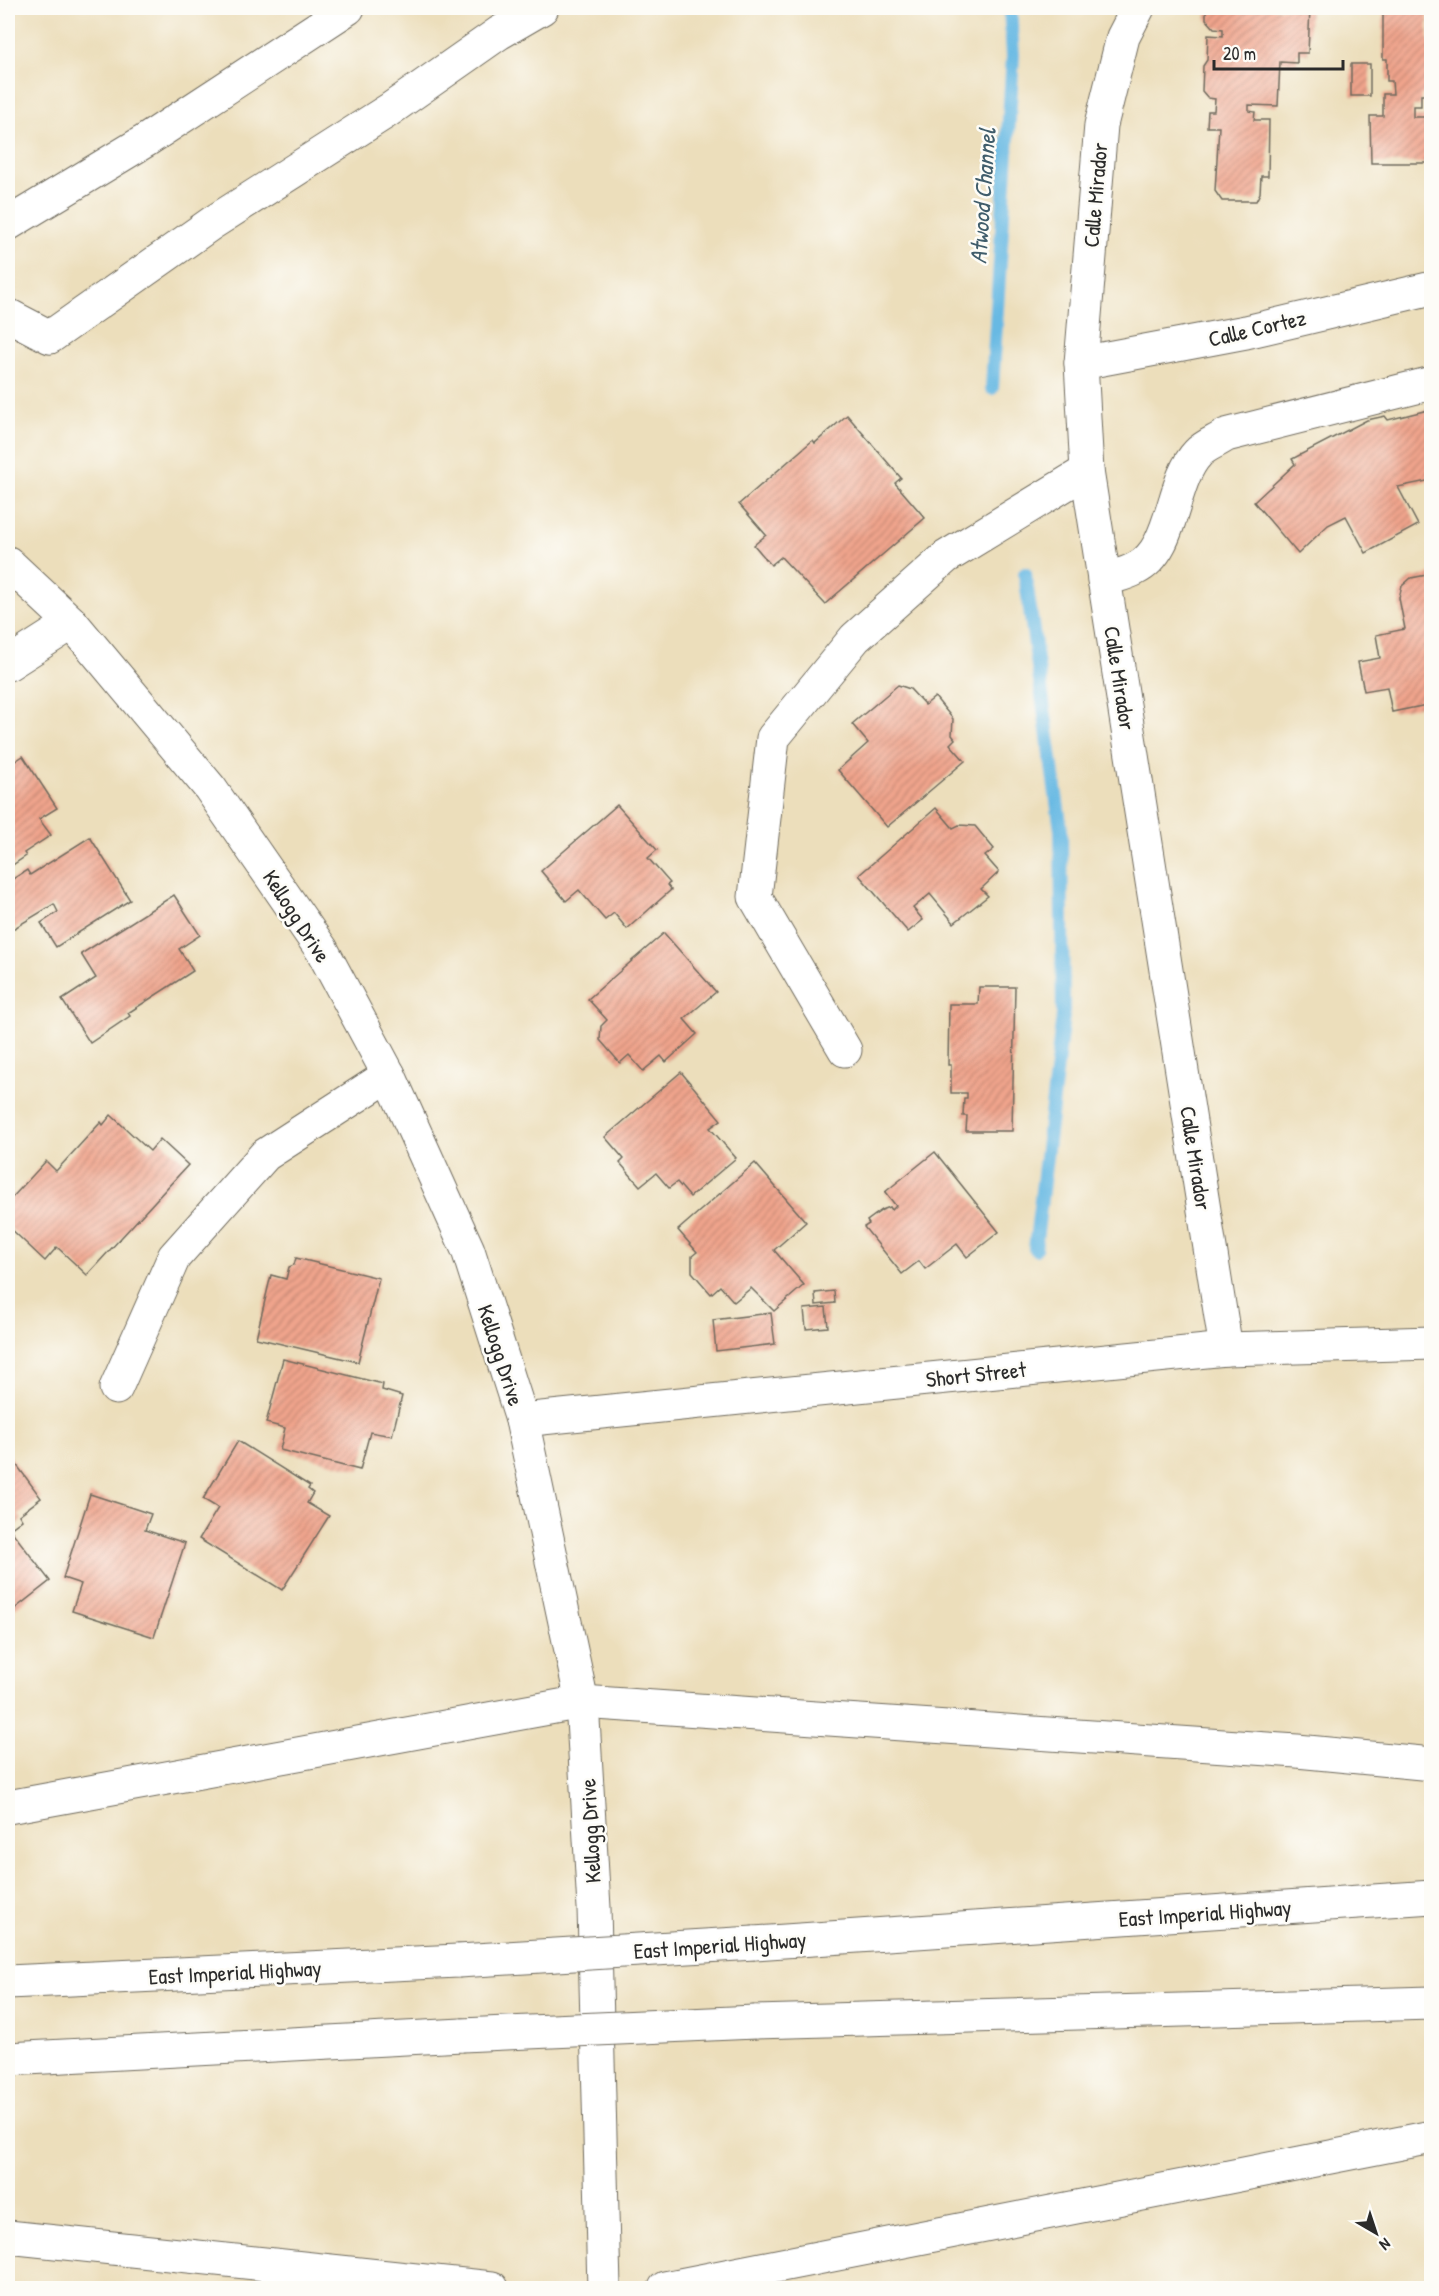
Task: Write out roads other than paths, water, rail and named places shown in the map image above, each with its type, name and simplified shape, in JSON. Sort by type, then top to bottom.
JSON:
[{"type":"main road","points":[[8,225],[145,141],[348,8]]},
{"type":"main road","points":[[8,315],[50,337],[212,223],[389,110],[500,33],[542,8]]},
{"type":"main road","name":"Calle Mirador","points":[[1138,8],[1123,37],[1101,125],[1081,363],[1087,471],[1226,1350]]},
{"type":"main road","name":"Calle Cortez","points":[[1081,363],[1246,332],[1431,288]]},
{"type":"main road","points":[[1104,580],[1137,569],[1155,550],[1171,523],[1182,478],[1199,452],[1226,435],[1431,383]]},
{"type":"main road","points":[[845,1050],[755,897],[773,738],[855,638],[946,557],[1087,471]]},
{"type":"main road","name":"Kellogg Drive","points":[[8,563],[72,624],[210,788],[322,950],[389,1074],[468,1250],[522,1420],[582,1702],[594,1908],[604,2289]]},
{"type":"main road","points":[[8,664],[72,624]]},
{"type":"main road","points":[[116,1388],[174,1257],[265,1155],[389,1074]]},
{"type":"main road","name":"Short Street","points":[[522,1420],[1226,1350],[1431,1343]]},
{"type":"main road","points":[[8,1807],[582,1702],[1285,1750],[1431,1764]]},
{"type":"main road","name":"East Imperial Highway","points":[[8,1982],[458,1961],[1431,1897]]},
{"type":"main road","points":[[8,2059],[755,2022],[1431,2003]]},
{"type":"main road","points":[[665,2289],[1431,2137]]},
{"type":"main road","points":[[8,2237],[492,2289]]},
{"type":"waterway","name":"Atwood Channel","points":[[992,388],[1013,56],[1010,8]]},
{"type":"waterway","points":[[1025,574],[1061,830],[1063,1015],[1035,1249]]}]
